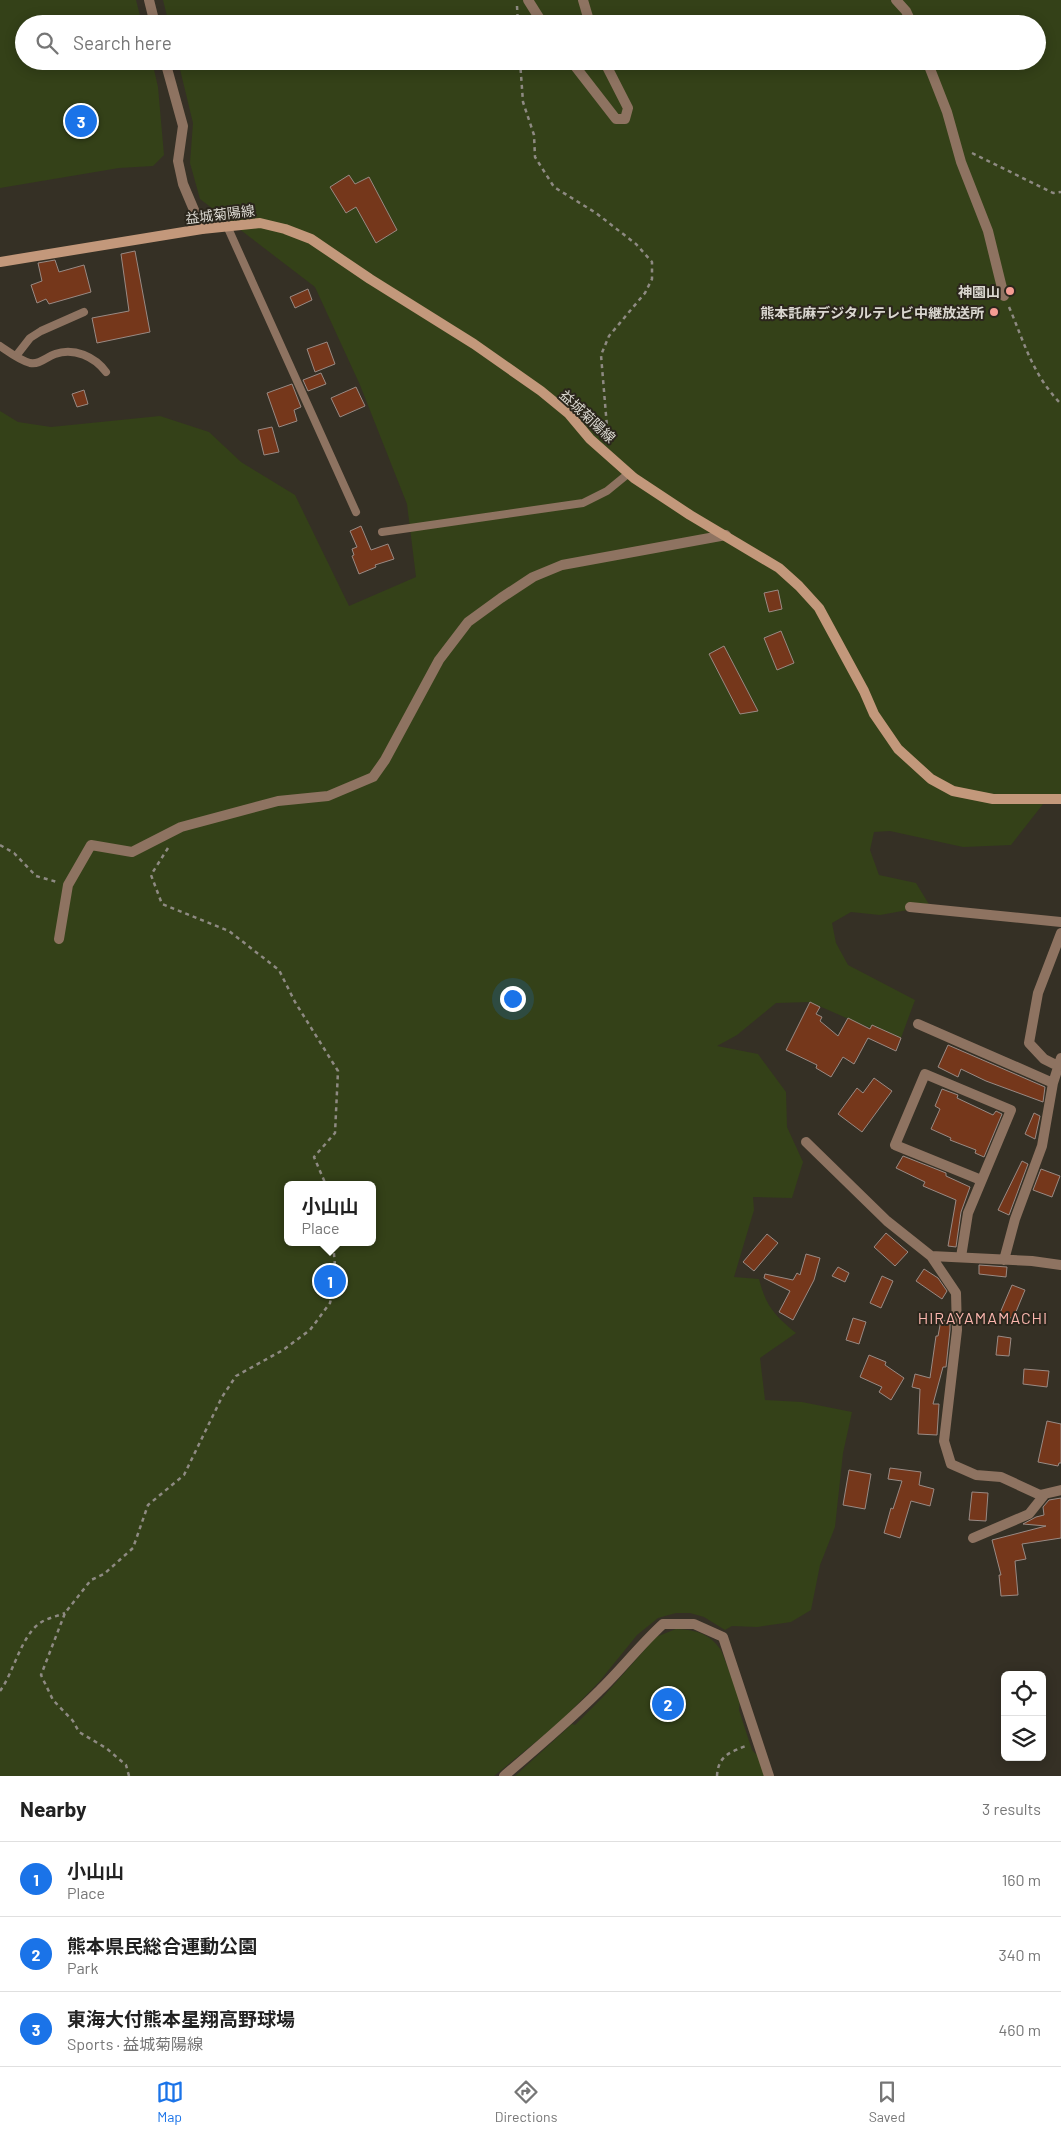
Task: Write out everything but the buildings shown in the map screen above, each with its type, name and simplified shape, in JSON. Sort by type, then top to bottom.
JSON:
[{"type":"main road","name":"益城菊陽線","points":[[0,262],[202,229],[260,223],[285,229],[311,239],[370,279],[512,369],[569,414],[590,439],[629,473],[690,515],[779,568],[819,608],[864,691],[874,714],[898,750],[931,780],[953,791],[993,799],[1061,799]]},
{"type":"street","points":[[149,0],[153,15]]},
{"type":"street","points":[[528,0],[537,15]]},
{"type":"street","points":[[583,0],[587,15]]},
{"type":"street","points":[[896,0],[908,15]]},
{"type":"street","points":[[168,70],[183,126],[178,160],[183,184],[202,229]]},
{"type":"street","points":[[578,70],[616,119],[625,119],[628,108],[609,70]]},
{"type":"street","points":[[931,70],[988,231],[1004,296]]},
{"type":"street","points":[[60,939],[68,885],[91,845],[132,852],[181,828],[278,801],[328,796],[373,777],[385,760],[439,660],[468,622],[533,577],[562,565],[726,535]]},
{"type":"street","points":[[910,907],[1061,922]]},
{"type":"street","points":[[1004,1260],[1015,1219],[1042,1146],[1053,1083],[1060,1062],[1044,1059],[1029,1043],[1038,993],[1061,933]]},
{"type":"street","points":[[918,1024],[1053,1083]]},
{"type":"street","points":[[961,1257],[968,1213],[982,1180],[1011,1110],[925,1074],[895,1145],[982,1180]]},
{"type":"street","points":[[806,1142],[887,1221],[931,1256],[956,1293],[957,1330],[944,1441],[951,1464],[976,1475],[1001,1477],[1040,1495],[1061,1490]]},
{"type":"street","points":[[931,1256],[1061,1265]]},
{"type":"street","points":[[973,1538],[1029,1514],[1046,1494]]},
{"type":"street","points":[[504,1776],[601,1690],[643,1643],[663,1624],[694,1624],[723,1637],[769,1776]]},
{"type":"lane","points":[[227,226],[356,512]]},
{"type":"lane","points":[[16,356],[30,338],[41,331],[84,312]]},
{"type":"lane","points":[[0,346],[30,363],[39,363],[56,353],[78,353],[97,361],[106,372]]},
{"type":"lane","points":[[382,532],[583,503],[607,491],[629,473]]},
{"type":"path","points":[[516,0],[517,15]]},
{"type":"path","points":[[521,70],[523,102],[534,135],[535,157],[554,187],[596,213],[636,244],[652,262],[652,279],[645,293],[609,336],[601,355],[610,455]]},
{"type":"path","points":[[957,146],[1053,193],[1061,192]]},
{"type":"path","points":[[1004,296],[1032,364],[1046,388],[1061,404]]},
{"type":"path","points":[[181,828],[151,875],[162,904],[229,931],[279,970],[294,1002],[338,1071],[335,1133],[314,1157],[324,1181]]},
{"type":"path","points":[[0,845],[14,853],[36,876],[68,885]]},
{"type":"path","points":[[129,1776],[126,1765],[106,1748],[79,1732],[73,1721],[53,1700],[41,1675],[66,1613],[91,1580],[104,1574],[133,1548],[148,1505],[184,1474],[222,1397],[236,1376],[283,1350],[310,1330],[330,1303],[336,1278],[333,1246]]},
{"type":"path","points":[[0,1691],[6,1682],[23,1643],[39,1623],[66,1613]]},
{"type":"path","points":[[717,1776],[719,1763],[726,1754],[750,1744]]},
{"type":"green space","points":[[0,0],[136,0],[140,15],[15,15],[15,70],[154,70],[158,87],[164,155],[153,166],[119,168],[0,188]]},
{"type":"green space","points":[[163,0],[1061,0],[1061,799],[1047,799],[1011,845],[963,847],[890,831],[874,832],[870,850],[879,875],[916,883],[930,906],[880,915],[851,912],[832,923],[836,943],[848,965],[915,1000],[901,1038],[860,1024],[810,1002],[776,1003],[737,1035],[717,1046],[758,1054],[786,1092],[787,1127],[803,1162],[792,1198],[753,1197],[754,1210],[734,1277],[759,1279],[772,1309],[796,1333],[760,1358],[765,1400],[802,1402],[852,1412],[843,1453],[835,1527],[820,1565],[811,1610],[791,1622],[757,1627],[732,1626],[725,1630],[704,1617],[690,1613],[676,1613],[658,1618],[637,1635],[599,1682],[559,1723],[494,1776],[0,1776],[0,411],[18,422],[51,427],[160,416],[209,432],[241,462],[295,495],[349,606],[416,577],[407,504],[360,385],[315,287],[200,199],[190,163],[193,123],[180,70],[1046,70],[1046,15],[167,15]]},
{"type":"green space","points":[[676,1629],[690,1630],[707,1636],[721,1650],[740,1699],[739,1710],[752,1750],[758,1756],[764,1776],[515,1776],[572,1724],[575,1725],[603,1697],[656,1637]]},
{"type":"place","name":"東海大付熊本星翔高野球場","points":[[81,121]]},
{"type":"place","name":"神園山","points":[[1010,291]]},
{"type":"place","name":"熊本託麻デジタルテレビ中継放送所","points":[[994,312]]},
{"type":"place","name":"小山山","points":[[330,1281]]},
{"type":"place","name":"熊本県民総合運動公園","points":[[668,1704]]},
{"type":"district","name":"HIRAYAMAMACHI","points":[[983,1317]]}]
